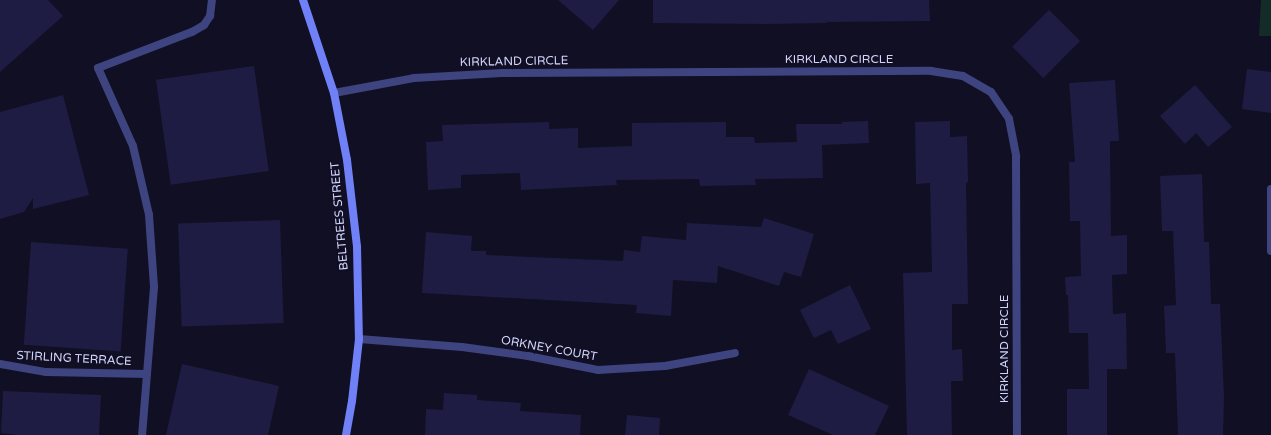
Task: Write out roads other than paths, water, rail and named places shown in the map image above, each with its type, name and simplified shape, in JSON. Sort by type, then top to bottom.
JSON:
[{"type":"street","points":[[142,435],[154,287],[149,215],[133,146],[98,68],[192,32],[204,25],[210,16],[212,0]]},
{"type":"street","name":"BELTREES STREET","points":[[303,0],[334,93],[348,160],[357,247],[359,339],[352,400],[346,435]]},
{"type":"street","name":"KIRKLAND CIRCLE","points":[[334,93],[414,78],[502,73],[931,71],[962,76],[991,92],[1009,120],[1016,156],[1017,435]]},
{"type":"street","points":[[1271,189],[1271,251]]},
{"type":"street","name":"ORKNEY COURT","points":[[359,339],[462,347],[528,356],[598,370],[665,366],[734,353]]},
{"type":"street","name":"STIRLING TERRACE","points":[[0,364],[46,372],[147,374]]}]
